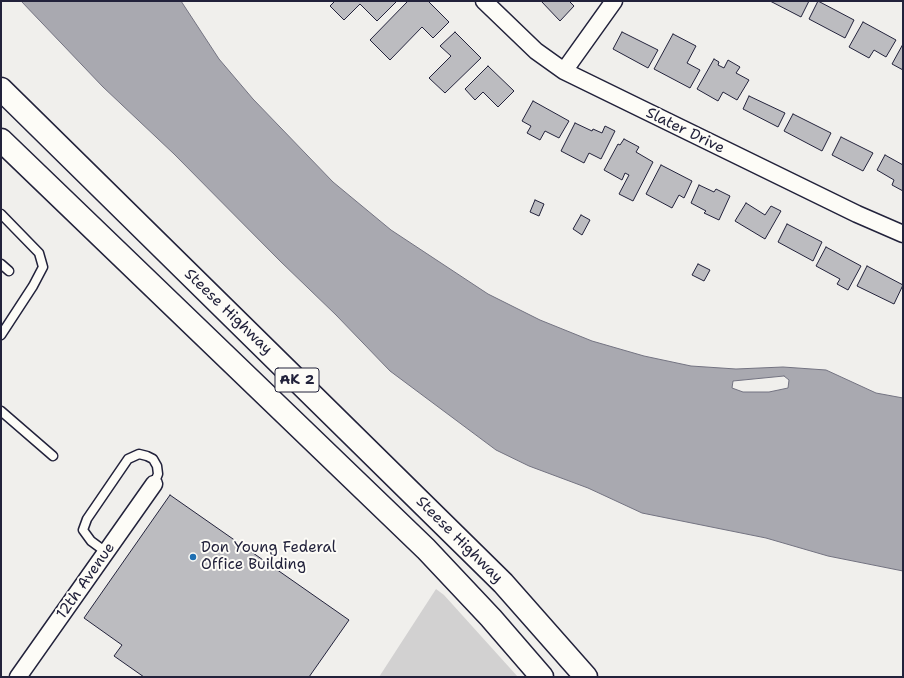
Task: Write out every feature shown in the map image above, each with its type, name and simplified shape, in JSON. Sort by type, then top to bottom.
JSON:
[{"type":"highway","name":"Steese Highway","points":[[1,89],[502,583],[586,677]]},
{"type":"highway","name":"Steese Highway","points":[[1,140],[426,549],[491,618],[542,677]]},
{"type":"street","name":"Slater Drive","points":[[484,1],[536,51],[564,71],[850,211],[903,234]]},
{"type":"street","points":[[564,71],[614,1]]},
{"type":"street","name":"12th Avenue","points":[[18,677],[154,484]]},
{"type":"lane","points":[[1,214],[39,253],[43,267],[33,286],[1,335]]},
{"type":"lane","points":[[1,264],[9,271]]},
{"type":"lane","points":[[1,411],[53,456]]},
{"type":"lane","points":[[106,552],[91,541],[83,530],[87,519],[128,459],[138,454],[147,456],[153,460],[157,466],[158,474],[154,484]]},
{"type":"shaded area","points":[[21,1],[181,1],[219,59],[253,99],[333,182],[391,230],[488,294],[540,320],[592,341],[644,356],[691,366],[736,369],[783,367],[826,370],[876,393],[903,398],[903,571],[828,556],[766,538],[642,513],[588,488],[529,466],[496,450],[390,371],[336,315],[174,154],[103,87]],"holes":[[[784,376],[789,380],[788,388],[769,392],[743,392],[732,388],[733,381]]]},
{"type":"shaded area","points":[[436,589],[444,595],[518,677],[379,677]]},
{"type":"building","points":[[335,1],[397,1],[377,21],[360,4],[344,20],[330,6]]},
{"type":"building","points":[[408,1],[428,1],[449,22],[433,38],[422,27],[390,60],[370,40]]},
{"type":"building","points":[[541,1],[569,1],[574,6],[560,21]]},
{"type":"building","points":[[770,1],[809,1],[801,17]]},
{"type":"building","points":[[818,1],[854,20],[845,38],[809,19]]},
{"type":"building","points":[[863,22],[896,40],[886,57],[874,50],[869,58],[849,47]]},
{"type":"building","points":[[455,32],[481,58],[445,93],[429,78],[451,56],[440,46]]},
{"type":"building","points":[[622,32],[658,50],[648,68],[613,49]]},
{"type":"building","points":[[673,34],[696,46],[687,63],[700,70],[690,88],[654,69]]},
{"type":"building","points":[[903,44],[903,70],[892,64]]},
{"type":"building","points":[[714,59],[719,62],[718,65],[724,68],[728,60],[740,67],[736,73],[749,80],[737,100],[723,92],[718,101],[697,89]]},
{"type":"building","points":[[488,66],[514,91],[498,107],[483,92],[475,100],[465,89]]},
{"type":"building","points":[[749,96],[785,113],[778,127],[743,109]]},
{"type":"building","points":[[533,101],[569,121],[559,138],[545,131],[540,140],[527,133],[531,126],[522,121]]},
{"type":"building","points":[[793,114],[831,133],[822,151],[784,131]]},
{"type":"building","points":[[575,123],[592,131],[593,129],[602,133],[605,126],[615,131],[601,159],[589,153],[584,163],[561,151]]},
{"type":"building","points":[[841,137],[873,153],[863,171],[832,155]]},
{"type":"building","points":[[624,139],[639,147],[636,152],[653,162],[633,201],[619,194],[629,175],[625,173],[622,180],[604,170],[618,144],[620,145]]},
{"type":"building","points":[[885,155],[903,165],[903,191],[892,185],[894,180],[877,170]]},
{"type":"building","points":[[661,165],[692,181],[684,198],[679,195],[672,208],[646,194]]},
{"type":"building","points":[[699,185],[714,192],[716,189],[730,196],[719,220],[704,213],[706,211],[691,203]]},
{"type":"building","points":[[535,200],[544,204],[539,216],[530,212]]},
{"type":"building","points":[[746,203],[765,215],[771,206],[781,211],[765,239],[735,221]]},
{"type":"building","points":[[581,215],[590,220],[582,235],[573,229]]},
{"type":"building","points":[[787,224],[822,242],[813,261],[778,242]]},
{"type":"building","points":[[826,247],[861,266],[848,290],[837,284],[840,279],[816,266]]},
{"type":"building","points":[[698,264],[710,270],[704,281],[692,275]]},
{"type":"building","points":[[867,266],[903,285],[894,304],[857,286]]},
{"type":"building","name":"Don Young Federal Office Building","points":[[170,495],[349,620],[309,677],[144,677],[114,656],[122,645],[84,618]]},
{"type":"place","name":"Don Young Federal Office Building","points":[[193,557]]}]
